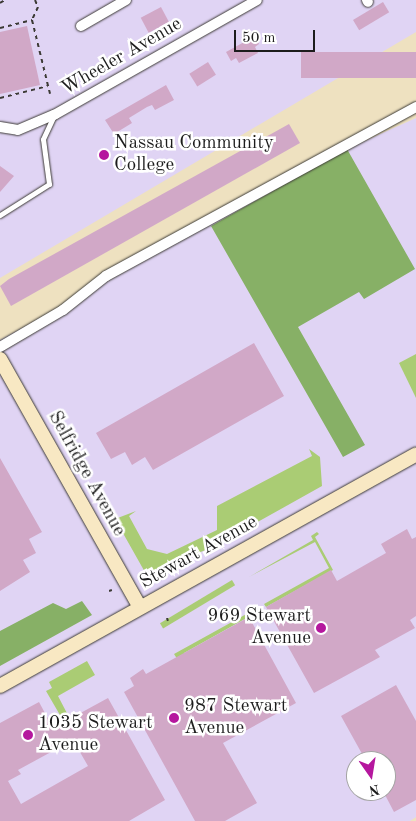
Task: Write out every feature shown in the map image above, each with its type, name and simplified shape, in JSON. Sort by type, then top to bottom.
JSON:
[{"type":"main road","name":"Selfridge Avenue","points":[[0,359],[140,607]]},
{"type":"main road","name":"Stewart Avenue","points":[[0,686],[416,454]]},
{"type":"street","points":[[80,26],[126,0]]},
{"type":"street","name":"Wheeler Avenue","points":[[0,127],[18,130],[54,116],[257,0]]},
{"type":"street","points":[[0,347],[63,310],[106,276],[416,107]]},
{"type":"lane","points":[[0,215],[48,184],[43,139],[54,116]]},
{"type":"path","points":[[0,3],[5,0]]},
{"type":"path","points":[[35,0],[38,7],[32,20],[50,94]]},
{"type":"path","points":[[0,28],[32,20]]},
{"type":"path","points":[[0,98],[48,86]]},
{"type":"path","points":[[149,570],[152,576]]},
{"type":"shaded area","name":"Nassau Community College","points":[[0,0],[416,0],[416,32],[0,278]]},
{"type":"shaded area","points":[[416,118],[416,817],[410,821],[0,821],[0,340],[347,149]]},
{"type":"green space","points":[[347,149],[415,269],[364,299],[359,292],[298,327],[365,445],[343,457],[211,226]]},
{"type":"green space","points":[[416,354],[416,398],[399,363]]},
{"type":"green space","points":[[309,449],[320,457],[322,486],[213,547],[146,574],[115,519],[136,511],[129,516],[147,549],[167,554],[217,530],[217,506],[312,456]]},
{"type":"green space","points":[[317,532],[319,534],[315,537],[333,570],[266,607],[264,604],[329,568],[315,542],[249,577],[313,540],[311,536]]},
{"type":"green space","points":[[232,580],[235,585],[163,628],[160,623]]},
{"type":"green space","points":[[82,601],[92,615],[0,666],[0,631],[53,603],[66,609]]},
{"type":"green space","points":[[250,612],[252,615],[184,653],[187,674],[174,654]]},
{"type":"green space","points":[[87,661],[95,675],[58,696],[70,719],[64,722],[46,691],[52,688],[49,682]]},
{"type":"building","points":[[383,2],[389,12],[359,30],[353,20]]},
{"type":"building","points":[[161,7],[169,22],[149,33],[141,18]]},
{"type":"building","points":[[27,26],[40,85],[0,94],[0,32]]},
{"type":"building","points":[[255,36],[259,44],[255,47],[258,53],[239,63],[236,58],[231,61],[226,52]]},
{"type":"building","points":[[301,52],[416,52],[416,78],[301,78]]},
{"type":"building","points":[[208,62],[216,75],[197,86],[189,74]]},
{"type":"building","points":[[166,85],[174,100],[155,110],[152,105],[147,107],[129,118],[132,123],[114,134],[105,120]]},
{"type":"building","points":[[289,124],[300,143],[11,306],[0,286],[9,279]]},
{"type":"building","points":[[0,166],[14,176],[0,192]]},
{"type":"building","points":[[254,343],[284,396],[153,470],[145,457],[132,465],[125,452],[111,459],[96,433]]},
{"type":"building","points":[[0,458],[42,532],[29,539],[36,553],[23,560],[30,572],[0,591]]},
{"type":"building","points":[[407,529],[412,539],[416,537],[416,616],[410,620],[415,628],[375,650],[380,657],[314,693],[266,607],[331,570],[337,581],[386,553],[381,544]]},
{"type":"building","points":[[249,617],[296,703],[223,743],[257,803],[225,821],[195,821],[124,692],[134,686],[130,678],[143,669],[146,674]]},
{"type":"building","points":[[396,685],[416,721],[416,800],[394,812],[388,801],[396,801],[396,751],[360,751],[341,716]]},
{"type":"building","points":[[108,698],[165,800],[129,821],[0,821],[0,723],[39,702],[53,728]],"holes":[[[73,740],[88,766],[21,804],[8,781],[21,774],[18,770]]]},
{"type":"place","name":"Nassau Community College","points":[[104,155]]},
{"type":"place","name":"969 Stewart Avenue","points":[[321,628]]},
{"type":"place","name":"987 Stewart Avenue","points":[[174,718]]},
{"type":"place","name":"1035 Stewart Avenue","points":[[28,735]]}]
